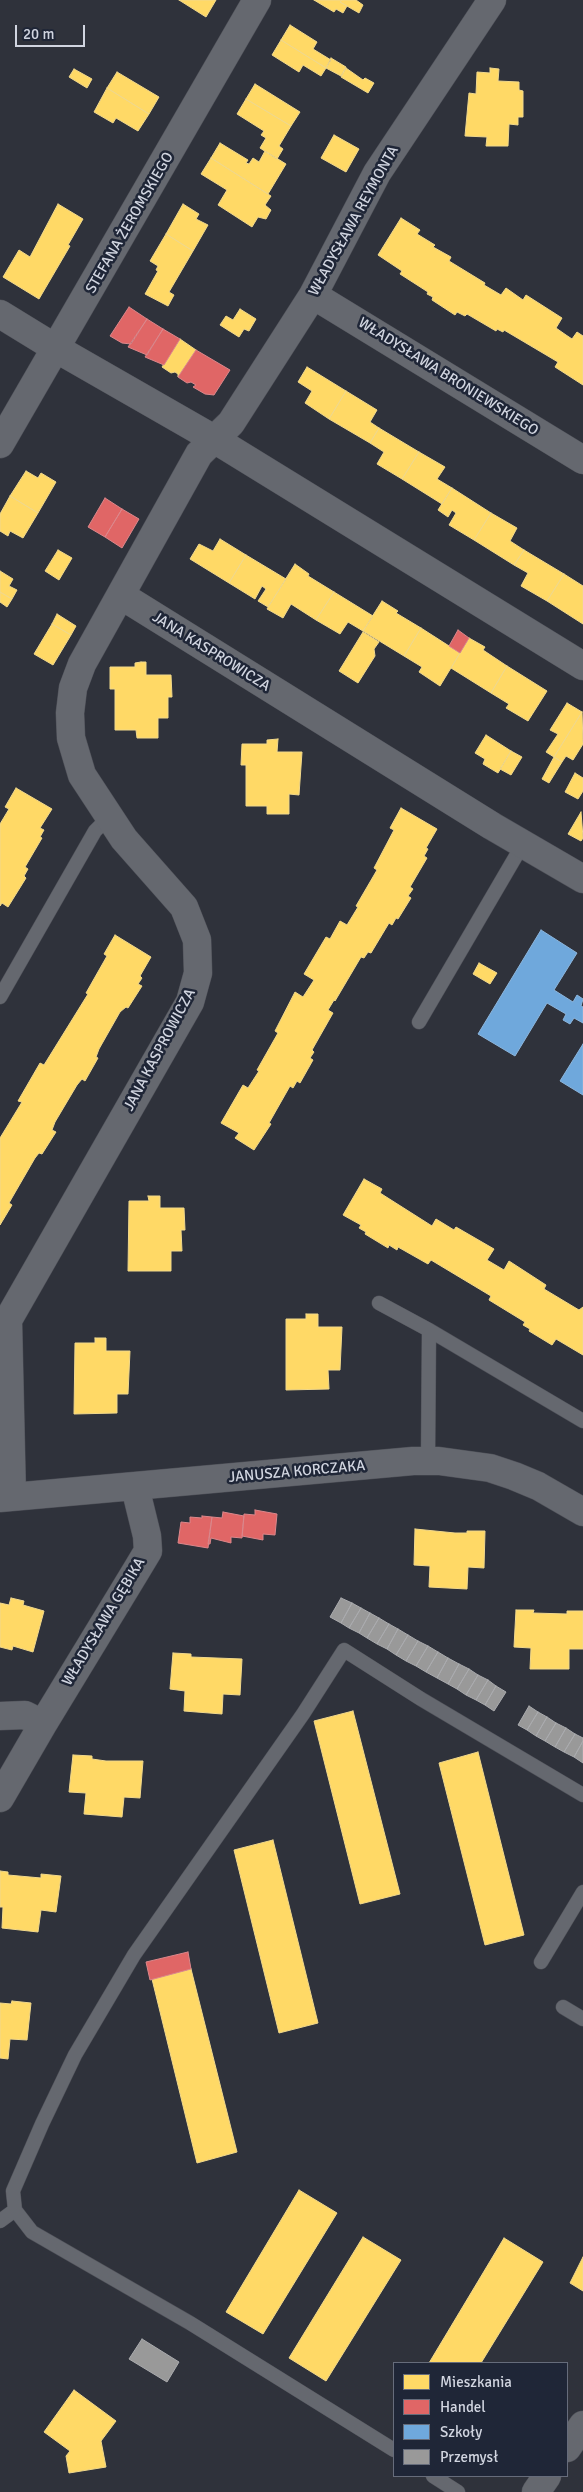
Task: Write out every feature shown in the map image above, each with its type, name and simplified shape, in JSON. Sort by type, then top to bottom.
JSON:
[{"type":"street","name":"STEFANA ŻEROMSKIEGO","points":[[0,444],[57,349],[258,0]]},
{"type":"street","name":"WŁADYSŁAWA REYMONTA","points":[[214,439],[231,423],[313,295],[377,173],[492,0]]},
{"type":"street","name":"WŁADYSŁAWA BRONIEWSKIEGO","points":[[313,295],[583,460]]},
{"type":"street","points":[[0,314],[214,439],[583,666]]},
{"type":"street","name":"JANA KASPROWICZA","points":[[6,1497],[4,1336],[8,1320],[190,1002],[196,983],[199,954],[196,934],[189,915],[175,894],[124,839],[88,786],[77,763],[71,738],[70,713],[73,688],[82,664],[122,596],[198,454],[214,439]]},
{"type":"street","name":"JANA KASPROWICZA","points":[[122,596],[583,880]]},
{"type":"street","name":"JANUSZA KORCZAKA","points":[[6,1497],[428,1461],[465,1464],[514,1476],[538,1486],[583,1512]]},
{"type":"street","name":"WŁADYSŁAWA GĘBIKA","points":[[0,1798],[148,1551],[147,1536],[135,1487]]},
{"type":"street","points":[[0,1716],[25,1715],[43,1724]]},
{"type":"street","points":[[568,2446],[583,2424]]},
{"type":"lane","points":[[0,996],[95,831],[109,817]]},
{"type":"lane","points":[[419,1022],[523,844]]},
{"type":"lane","points":[[378,1304],[429,1330],[583,1421]]},
{"type":"lane","points":[[428,1461],[429,1330]]},
{"type":"lane","points":[[393,2449],[190,2322],[32,2232],[15,2210],[12,2191],[75,2055],[134,1955],[303,1714],[344,1650],[421,1699],[583,1795]]},
{"type":"lane","points":[[541,1962],[583,1892]]},
{"type":"lane","points":[[563,2007],[583,2019]]},
{"type":"lane","points":[[0,2221],[15,2210]]},
{"type":"lane","points":[[435,2477],[458,2492]]},
{"type":"building: Mieszkania","points":[[179,0],[216,0],[206,17]]},
{"type":"building: Mieszkania","points":[[314,0],[342,0],[340,2],[347,6],[343,13],[336,9],[334,12]]},
{"type":"building: Mieszkania","points":[[342,0],[356,0],[363,5],[359,13],[340,2]]},
{"type":"building: Mieszkania","points":[[290,25],[317,42],[313,49],[331,60],[326,68],[281,40]]},
{"type":"building: Mieszkania","points":[[281,40],[326,68],[321,76],[303,65],[299,72],[272,55]]},
{"type":"building: Mieszkania","points":[[331,58],[346,67],[341,76],[326,68]]},
{"type":"building: Mieszkania","points":[[346,68],[363,80],[365,78],[374,83],[368,93],[341,77]]},
{"type":"building: Mieszkania","points":[[490,68],[499,69],[498,81],[519,82],[519,90],[523,91],[523,117],[518,117],[518,125],[509,124],[508,146],[486,146],[487,137],[465,136],[469,93],[476,94],[477,72],[490,73]]},
{"type":"building: Mieszkania","points":[[74,69],[92,79],[87,88],[69,77]]},
{"type":"building: Mieszkania","points":[[117,72],[159,97],[149,114],[107,88]]},
{"type":"building: Mieszkania","points":[[255,84],[300,112],[291,126],[246,99]]},
{"type":"building: Mieszkania","points":[[107,88],[149,114],[138,131],[116,118],[113,123],[94,112]]},
{"type":"building: Mieszkania","points":[[246,99],[291,126],[279,146],[283,149],[277,159],[260,148],[266,138],[261,135],[264,131],[237,114]]},
{"type":"building: Mieszkania","points":[[334,135],[359,149],[346,172],[321,158]]},
{"type":"building: Mieszkania","points":[[220,143],[248,160],[246,163],[249,164],[253,158],[259,162],[265,151],[286,164],[268,194],[211,158]]},
{"type":"building: Mieszkania","points":[[211,158],[271,196],[265,205],[271,210],[266,219],[258,217],[252,227],[218,205],[227,190],[201,174]]},
{"type":"building: Mieszkania","points":[[58,204],[83,219],[68,245],[70,246],[39,299],[3,277],[19,250],[30,257]]},
{"type":"building: Mieszkania","points":[[183,204],[199,214],[196,219],[208,225],[193,251],[166,234]]},
{"type":"building: Mieszkania","points":[[401,218],[420,230],[417,234],[435,245],[433,247],[451,257],[449,261],[485,283],[484,285],[501,295],[506,288],[523,300],[526,295],[562,318],[556,328],[572,339],[577,332],[583,336],[583,385],[555,367],[558,362],[504,330],[503,332],[497,329],[496,331],[467,314],[465,316],[457,312],[455,315],[432,300],[433,297],[427,294],[428,292],[400,274],[402,271],[378,255]]},
{"type":"building: Mieszkania","points":[[166,234],[193,251],[169,292],[174,295],[168,306],[145,294],[158,271],[156,270],[158,266],[150,261]]},
{"type":"building: Mieszkania","points":[[240,309],[256,319],[249,331],[244,329],[239,337],[220,325],[226,316],[233,320]]},
{"type":"building: Mieszkania","points":[[180,339],[196,350],[178,377],[178,374],[175,372],[171,373],[162,367]]},
{"type":"building: Mieszkania","points":[[307,367],[346,391],[329,419],[305,403],[312,391],[298,382]]},
{"type":"building: Mieszkania","points":[[346,391],[377,410],[370,422],[379,428],[370,443],[329,419]]},
{"type":"building: Mieszkania","points":[[379,428],[419,452],[402,479],[377,464],[384,452],[370,443]]},
{"type":"building: Mieszkania","points":[[419,452],[445,467],[437,479],[452,488],[442,504],[402,479]]},
{"type":"building: Mieszkania","points":[[26,471],[38,478],[41,473],[56,482],[38,513],[10,496]]},
{"type":"building: Mieszkania","points":[[452,488],[491,513],[474,540],[449,525],[456,513],[452,510],[448,517],[438,510]]},
{"type":"building: Mieszkania","points":[[10,496],[38,513],[23,538],[10,531],[8,536],[0,531],[0,514]]},
{"type":"building: Mieszkania","points":[[491,513],[517,528],[510,541],[524,550],[514,565],[474,540]]},
{"type":"building: Mieszkania","points":[[220,539],[246,555],[229,583],[190,559],[199,544],[213,551]]},
{"type":"building: Mieszkania","points":[[58,550],[72,558],[59,580],[45,571]]},
{"type":"building: Mieszkania","points":[[524,550],[564,574],[547,601],[521,586],[528,573],[514,565]]},
{"type":"building: Mieszkania","points":[[246,555],[286,579],[268,607],[258,601],[266,589],[262,586],[255,599],[229,583]]},
{"type":"building: Mieszkania","points":[[295,564],[309,574],[308,576],[334,592],[316,620],[291,604],[283,618],[267,609]]},
{"type":"building: Mieszkania","points":[[0,571],[13,579],[9,586],[17,590],[12,599],[0,592]]},
{"type":"building: Mieszkania","points":[[564,574],[583,586],[583,624],[547,601]]},
{"type":"building: Mieszkania","points":[[0,592],[12,599],[7,607],[0,602]]},
{"type":"building: Mieszkania","points":[[334,592],[373,616],[363,631],[348,622],[340,634],[316,620]]},
{"type":"building: Mieszkania","points":[[382,601],[398,611],[396,613],[421,628],[404,656],[363,631]]},
{"type":"building: Mieszkania","points":[[57,614],[76,626],[71,635],[52,624]]},
{"type":"building: Mieszkania","points":[[52,624],[71,635],[53,665],[34,654]]},
{"type":"building: Mieszkania","points":[[421,628],[460,653],[440,686],[419,672],[422,667],[404,656]]},
{"type":"building: Mieszkania","points":[[363,632],[379,642],[374,649],[375,656],[358,683],[339,671]]},
{"type":"building: Mieszkania","points":[[469,638],[485,647],[483,650],[507,666],[491,693],[451,668]]},
{"type":"building: Mieszkania","points":[[146,662],[146,675],[171,675],[172,697],[168,697],[168,718],[158,718],[158,738],[137,738],[136,730],[115,730],[115,689],[110,689],[110,667],[135,667],[135,663]]},
{"type":"building: Mieszkania","points":[[507,666],[547,691],[528,721],[506,708],[509,704],[491,693]]},
{"type":"building: Mieszkania","points":[[567,703],[582,712],[554,757],[546,752],[558,734],[550,730]]},
{"type":"building: Mieszkania","points":[[582,712],[583,744],[573,760],[566,756],[562,762],[554,757]]},
{"type":"building: Mieszkania","points":[[486,735],[511,751],[498,773],[483,764],[485,759],[475,753]]},
{"type":"building: Mieszkania","points":[[278,739],[277,752],[302,752],[299,795],[289,794],[289,814],[267,814],[267,806],[246,806],[246,765],[241,765],[242,744],[267,744],[267,740]]},
{"type":"building: Mieszkania","points":[[511,751],[522,757],[511,775],[500,769]]},
{"type":"building: Mieszkania","points":[[554,757],[562,762],[549,783],[542,779]]},
{"type":"building: Mieszkania","points":[[575,773],[583,778],[583,791],[578,799],[565,792]]},
{"type":"building: Mieszkania","points":[[16,788],[52,809],[40,828],[44,830],[40,837],[42,838],[25,867],[28,869],[24,876],[26,878],[8,907],[2,903],[0,906],[0,824],[9,809],[5,807]]},
{"type":"building: Mieszkania","points":[[401,808],[437,829],[426,848],[428,849],[424,856],[427,858],[410,887],[413,889],[408,896],[411,898],[398,919],[396,918],[392,925],[389,923],[371,953],[368,952],[364,958],[361,957],[334,1000],[328,1010],[333,1013],[312,1050],[314,1052],[310,1058],[313,1060],[300,1083],[297,1081],[293,1088],[290,1086],[269,1123],[271,1124],[254,1150],[235,1138],[239,1133],[221,1123],[243,1085],[248,1088],[259,1071],[257,1070],[278,1033],[275,1031],[295,992],[303,997],[314,980],[304,974],[326,937],[330,939],[340,921],[347,925],[358,907],[356,906],[377,870],[374,868],[394,830],[390,828]]},
{"type":"building: Mieszkania","points":[[581,812],[583,838],[581,841],[568,834]]},
{"type":"building: Mieszkania","points":[[115,935],[151,957],[140,976],[142,978],[138,984],[142,986],[128,1008],[126,1007],[120,1012],[99,1049],[96,1057],[98,1058],[85,1081],[82,1079],[77,1085],[55,1122],[52,1130],[56,1132],[42,1154],[39,1153],[35,1158],[9,1203],[12,1205],[0,1225],[0,1138],[22,1102],[18,1101],[40,1063],[44,1065],[88,994],[86,993],[107,956],[104,954]]},
{"type":"building: Mieszkania","points":[[479,963],[497,973],[490,984],[473,974]]},
{"type":"building: Mieszkania","points":[[364,1179],[382,1189],[380,1193],[432,1226],[436,1219],[454,1230],[456,1227],[494,1249],[487,1260],[504,1270],[509,1261],[546,1285],[544,1289],[579,1310],[583,1307],[583,1355],[556,1339],[552,1345],[529,1331],[530,1329],[523,1325],[525,1322],[489,1300],[491,1296],[431,1260],[428,1264],[398,1247],[397,1250],[389,1245],[388,1248],[365,1234],[366,1232],[359,1228],[361,1225],[343,1215]]},
{"type":"building: Mieszkania","points":[[148,1196],[160,1196],[160,1208],[184,1208],[185,1230],[181,1230],[182,1251],[171,1251],[171,1271],[128,1271],[129,1201],[149,1201]]},
{"type":"building: Mieszkania","points":[[306,1314],[318,1314],[318,1327],[342,1327],[340,1370],[328,1370],[329,1389],[286,1390],[286,1319],[306,1319]]},
{"type":"building: Mieszkania","points":[[95,1338],[106,1338],[106,1351],[130,1351],[128,1394],[117,1394],[117,1413],[74,1414],[75,1343],[95,1343]]},
{"type":"building: Mieszkania","points":[[415,1529],[455,1533],[485,1531],[484,1568],[468,1567],[467,1589],[429,1587],[430,1566],[414,1565]]},
{"type":"building: Mieszkania","points":[[11,1598],[24,1601],[23,1605],[44,1611],[33,1652],[13,1646],[12,1650],[0,1647],[0,1603],[9,1605]]},
{"type":"building: Mieszkania","points":[[516,1610],[534,1610],[533,1613],[567,1614],[567,1611],[583,1611],[583,1649],[569,1649],[569,1669],[530,1669],[531,1648],[514,1647]]},
{"type":"building: Mieszkania","points":[[173,1653],[191,1654],[191,1657],[242,1659],[240,1695],[223,1694],[222,1714],[184,1711],[185,1691],[170,1689]]},
{"type":"building: Mieszkania","points":[[353,1711],[400,1894],[360,1904],[314,1721]]},
{"type":"building: Mieszkania","points":[[478,1752],[524,1935],[485,1945],[439,1763]]},
{"type":"building: Mieszkania","points":[[73,1755],[92,1756],[92,1759],[106,1761],[143,1761],[140,1798],[124,1797],[122,1817],[84,1814],[86,1793],[69,1792]]},
{"type":"building: Mieszkania","points":[[273,1840],[318,2023],[279,2033],[234,1850]]},
{"type":"building: Mieszkania","points":[[0,1871],[8,1872],[8,1875],[41,1878],[41,1874],[61,1876],[56,1912],[41,1910],[38,1932],[2,1928],[3,1907],[0,1907]]},
{"type":"building: Mieszkania","points":[[191,1969],[237,2152],[197,2163],[152,1979]]},
{"type":"building: Mieszkania","points":[[12,2001],[31,2003],[27,2040],[10,2039],[8,2059],[0,2058],[0,2003],[11,2004]]},
{"type":"building: Mieszkania","points":[[299,2190],[337,2213],[263,2334],[226,2312]]},
{"type":"building: Mieszkania","points":[[363,2237],[401,2260],[326,2381],[289,2358]]},
{"type":"building: Mieszkania","points":[[504,2238],[543,2262],[482,2362],[430,2362]]},
{"type":"building: Mieszkania","points":[[583,2257],[583,2291],[570,2283]]},
{"type":"building: Mieszkania","points":[[74,2390],[116,2421],[101,2441],[106,2467],[69,2473],[66,2456],[70,2451],[44,2432]]},
{"type":"building: Handel","points":[[129,307],[147,319],[131,344],[122,343],[110,336]]},
{"type":"building: Handel","points":[[147,319],[163,329],[147,355],[128,347]]},
{"type":"building: Handel","points":[[163,329],[180,339],[164,365],[145,357]]},
{"type":"building: Handel","points":[[196,350],[230,370],[214,395],[205,394],[193,387],[196,385],[191,382],[187,383],[178,377]]},
{"type":"building: Handel","points":[[105,498],[122,509],[105,537],[88,527]]},
{"type":"building: Handel","points":[[122,509],[139,519],[122,548],[105,537]]},
{"type":"building: Handel","points":[[458,630],[469,638],[460,653],[449,646]]},
{"type":"building: Handel","points":[[255,1510],[277,1514],[275,1535],[263,1534],[263,1540],[242,1536],[244,1514],[255,1515]]},
{"type":"building: Handel","points":[[223,1512],[244,1516],[242,1538],[231,1537],[231,1543],[211,1538],[210,1544],[208,1544],[212,1517],[222,1518]]},
{"type":"building: Handel","points":[[202,1516],[212,1517],[208,1548],[178,1543],[181,1522],[190,1523],[190,1517],[202,1518]]},
{"type":"building: Handel","points":[[188,1952],[191,1969],[150,1980],[146,1962]]},
{"type":"building: Szkoły","points":[[541,930],[577,953],[554,990],[573,1002],[577,995],[583,999],[581,1006],[583,1007],[583,1023],[574,1018],[570,1024],[563,1020],[566,1014],[547,1003],[515,1056],[478,1034]]},
{"type":"building: Szkoły","points":[[583,1044],[583,1095],[560,1081]]},
{"type":"building: Przemysł","points":[[341,1598],[352,1603],[341,1623],[330,1617]]},
{"type":"building: Przemysł","points":[[352,1603],[361,1608],[349,1628],[341,1623]]},
{"type":"building: Przemysł","points":[[361,1608],[370,1613],[359,1633],[349,1628]]},
{"type":"building: Przemysł","points":[[370,1613],[379,1618],[367,1638],[359,1633]]},
{"type":"building: Przemysł","points":[[379,1618],[389,1624],[377,1644],[367,1638]]},
{"type":"building: Przemysł","points":[[389,1624],[398,1629],[387,1649],[377,1644]]},
{"type":"building: Przemysł","points":[[398,1629],[408,1635],[396,1655],[387,1649]]},
{"type":"building: Przemysł","points":[[408,1635],[418,1641],[406,1661],[396,1655]]},
{"type":"building: Przemysł","points":[[418,1641],[428,1646],[416,1666],[406,1661]]},
{"type":"building: Przemysł","points":[[428,1646],[438,1652],[426,1672],[416,1666]]},
{"type":"building: Przemysł","points":[[438,1652],[448,1658],[437,1678],[426,1672]]},
{"type":"building: Przemysł","points":[[448,1658],[459,1664],[448,1684],[437,1678]]},
{"type":"building: Przemysł","points":[[459,1664],[469,1669],[457,1689],[448,1684]]},
{"type":"building: Przemysł","points":[[469,1669],[478,1675],[466,1695],[457,1689]]},
{"type":"building: Przemysł","points":[[478,1675],[488,1680],[476,1700],[466,1695]]},
{"type":"building: Przemysł","points":[[488,1680],[496,1686],[485,1705],[476,1700]]},
{"type":"building: Przemysł","points":[[496,1686],[506,1692],[494,1711],[485,1705]]},
{"type":"building: Przemysł","points":[[529,1706],[538,1712],[527,1730],[518,1725]]},
{"type":"building: Przemysł","points":[[538,1712],[547,1717],[536,1736],[527,1730]]},
{"type":"building: Przemysł","points":[[547,1717],[556,1723],[545,1741],[536,1736]]},
{"type":"building: Przemysł","points":[[556,1723],[566,1728],[555,1747],[545,1741]]},
{"type":"building: Przemysł","points":[[566,1728],[575,1734],[564,1752],[555,1747]]},
{"type":"building: Przemysł","points":[[575,1734],[583,1738],[583,1741],[574,1757],[564,1752]]},
{"type":"building: Przemysł","points":[[583,1741],[583,1763],[574,1757]]},
{"type":"building: Przemysł","points":[[142,2339],[179,2362],[167,2382],[129,2359]]}]
